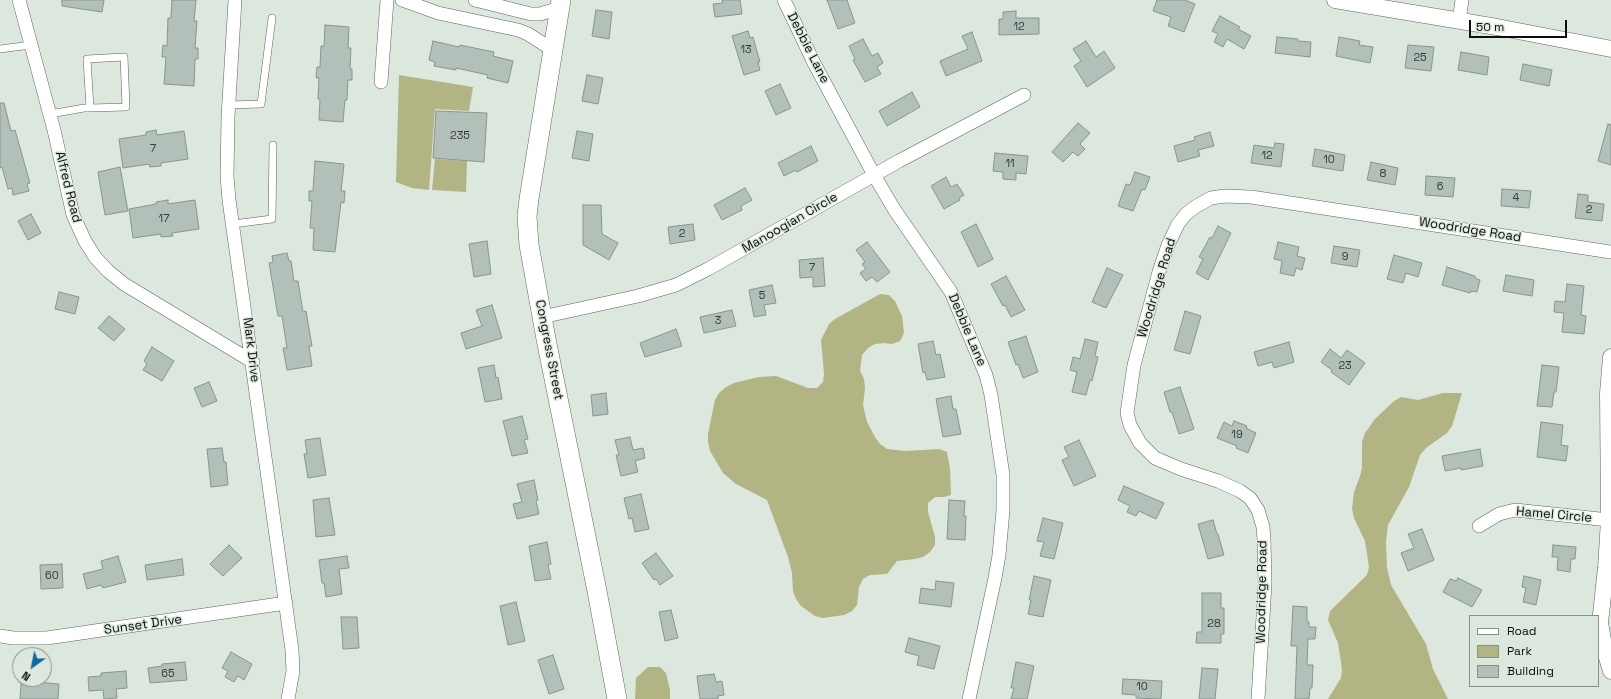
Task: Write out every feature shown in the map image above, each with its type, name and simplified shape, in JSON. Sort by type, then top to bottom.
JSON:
[{"type":"main road","name":"Congress Street","points":[[561,4],[527,216],[531,258],[596,584],[617,699]]},
{"type":"street","name":"Alfred Road","points":[[19,0],[63,164],[73,215],[85,241],[95,257],[108,271],[124,284],[253,362]]},
{"type":"street","name":"Mark Drive","points":[[235,0],[228,105],[227,176],[253,362],[273,522],[292,650],[293,671],[288,699]]},
{"type":"street","points":[[381,82],[387,0]]},
{"type":"street","points":[[402,0],[438,13],[518,30],[528,34],[553,50]]},
{"type":"street","points":[[475,0],[531,14],[540,14],[561,4]]},
{"type":"street","name":"Debbie Lane","points":[[784,0],[814,63],[874,175],[894,209],[951,292],[986,375],[992,395],[1003,475],[1003,510],[999,555],[995,578],[970,699]]},
{"type":"street","points":[[1335,0],[1557,38],[1611,49]]},
{"type":"street","points":[[1459,21],[1462,0]]},
{"type":"street","name":"Manoogian Circle","points":[[542,317],[638,296],[676,285],[708,269],[874,175],[1024,95]]},
{"type":"street","name":"Woodridge Road","points":[[1258,699],[1265,584],[1263,527],[1258,510],[1250,498],[1240,491],[1218,481],[1160,461],[1150,454],[1140,443],[1127,413],[1134,365],[1159,272],[1168,245],[1178,224],[1186,214],[1211,198],[1225,196],[1251,197],[1611,252]]},
{"type":"street","points":[[1611,357],[1608,394],[1609,520],[1600,623],[1605,651],[1611,671]]},
{"type":"street","name":"Hamel Circle","points":[[1479,526],[1499,514],[1515,510],[1609,520]]},
{"type":"street","name":"Sunset Drive","points":[[0,636],[13,638],[47,638],[286,603]]},
{"type":"lane","points":[[228,105],[261,104],[272,18]]},
{"type":"lane","points":[[0,50],[31,45]]},
{"type":"lane","points":[[50,114],[90,108],[126,107],[124,58],[87,59],[90,108]]},
{"type":"lane","points":[[233,224],[272,219],[273,145]]},
{"type":"green space","points":[[399,75],[473,87],[469,111],[435,109],[429,190],[412,188],[396,182]]},
{"type":"green space","points":[[435,159],[467,161],[466,192],[432,190]]},
{"type":"green space","points":[[880,294],[889,295],[895,301],[902,316],[904,333],[900,341],[892,344],[875,344],[868,348],[862,355],[860,371],[864,379],[865,388],[863,405],[867,422],[880,444],[887,449],[905,451],[939,449],[947,452],[950,469],[951,495],[935,497],[928,503],[928,512],[935,537],[935,545],[930,552],[923,557],[897,561],[887,574],[870,575],[863,579],[859,587],[857,605],[852,611],[844,615],[823,618],[815,616],[801,606],[796,599],[793,591],[792,573],[788,557],[767,500],[736,484],[723,473],[710,451],[708,434],[715,400],[719,393],[734,383],[759,377],[776,376],[808,388],[817,388],[823,382],[824,374],[821,340],[829,324],[835,319]]},
{"type":"green space","points":[[1443,393],[1462,393],[1452,426],[1447,433],[1426,448],[1420,455],[1409,487],[1388,525],[1386,542],[1387,568],[1391,585],[1426,644],[1433,669],[1448,699],[1328,699],[1341,678],[1342,669],[1338,643],[1328,620],[1330,611],[1367,575],[1369,567],[1365,541],[1354,518],[1352,509],[1354,492],[1362,468],[1362,442],[1365,433],[1375,419],[1394,401],[1401,397],[1418,400]]},
{"type":"green space","points":[[648,667],[660,667],[666,673],[670,690],[670,699],[635,699],[636,678]]},
{"type":"building","points":[[62,0],[104,0],[102,12],[62,6]]},
{"type":"building","points":[[172,0],[196,0],[194,21],[197,21],[195,48],[198,48],[198,59],[195,59],[194,86],[164,84],[166,57],[162,57],[163,45],[167,46],[168,18],[171,18]]},
{"type":"building","points":[[722,0],[740,0],[742,14],[715,17],[713,4],[723,3]]},
{"type":"building","points":[[827,0],[847,0],[855,23],[838,29]]},
{"type":"building","points":[[1157,0],[1185,0],[1195,4],[1184,32],[1168,26],[1171,17],[1153,11]]},
{"type":"building","points":[[596,10],[612,12],[609,39],[592,36]]},
{"type":"building","points":[[1016,11],[1016,18],[1039,18],[1039,34],[999,35],[999,19],[1003,19],[1003,12]]},
{"type":"building","points":[[1220,16],[1240,27],[1238,29],[1251,36],[1244,49],[1227,39],[1223,47],[1214,42],[1218,34],[1212,31]]},
{"type":"building","points":[[325,25],[349,27],[348,48],[351,48],[350,69],[352,69],[352,80],[348,80],[347,100],[345,100],[343,122],[319,120],[319,78],[316,78],[317,67],[320,67],[321,46],[324,46]]},
{"type":"building","points":[[748,31],[750,38],[753,37],[760,62],[758,62],[760,70],[744,75],[732,36]]},
{"type":"building","points":[[972,32],[982,61],[946,76],[940,61],[968,49],[962,36]]},
{"type":"building","points":[[1277,37],[1311,42],[1310,57],[1275,53]]},
{"type":"building","points":[[1339,37],[1360,41],[1359,45],[1373,47],[1370,63],[1336,56]]},
{"type":"building","points":[[863,39],[872,56],[878,53],[883,63],[877,67],[881,74],[865,82],[853,60],[855,59],[849,46]]},
{"type":"building","points":[[433,41],[459,47],[460,45],[494,52],[493,56],[513,61],[508,83],[487,78],[488,75],[456,68],[456,70],[434,66],[435,62],[429,60]]},
{"type":"building","points":[[1086,41],[1096,57],[1104,51],[1115,68],[1087,87],[1074,66],[1081,61],[1073,49]]},
{"type":"building","points":[[1408,45],[1434,47],[1431,71],[1405,68]]},
{"type":"building","points":[[1461,52],[1489,57],[1487,75],[1458,70]]},
{"type":"building","points":[[1523,64],[1552,70],[1549,86],[1520,80]]},
{"type":"building","points":[[587,75],[603,78],[598,104],[582,101]]},
{"type":"building","points":[[780,84],[791,108],[776,115],[765,91]]},
{"type":"building","points":[[912,92],[920,107],[887,126],[879,111]]},
{"type":"building","points":[[0,103],[4,103],[11,131],[15,130],[30,183],[27,184],[29,191],[13,195],[12,188],[8,189],[2,167],[0,168]]},
{"type":"building","points":[[436,111],[487,113],[484,162],[433,158]]},
{"type":"building","points":[[1078,123],[1090,133],[1080,144],[1085,149],[1078,156],[1073,152],[1063,162],[1052,152]]},
{"type":"building","points":[[1608,124],[1611,125],[1611,165],[1598,161]]},
{"type":"building","points":[[156,130],[157,135],[184,131],[188,159],[161,163],[161,166],[150,167],[149,164],[123,168],[119,139],[146,135],[146,132]]},
{"type":"building","points":[[577,131],[593,134],[589,161],[572,158]]},
{"type":"building","points":[[1210,132],[1214,146],[1198,150],[1200,156],[1178,162],[1174,146],[1195,140],[1194,137]]},
{"type":"building","points":[[1275,143],[1284,144],[1281,167],[1251,163],[1254,145],[1274,148]]},
{"type":"building","points":[[811,146],[818,161],[797,172],[796,170],[784,176],[778,163]]},
{"type":"building","points":[[1315,149],[1345,155],[1343,171],[1312,166]]},
{"type":"building","points":[[995,153],[1028,156],[1026,174],[1016,173],[1016,180],[1003,179],[1003,172],[993,171]]},
{"type":"building","points":[[315,161],[344,164],[341,191],[345,191],[344,203],[341,202],[335,252],[313,250],[314,228],[310,228],[312,201],[309,201],[309,191],[313,191]]},
{"type":"building","points":[[1371,162],[1398,168],[1395,185],[1367,180]]},
{"type":"building","points":[[120,167],[128,211],[105,215],[98,172]]},
{"type":"building","points":[[1135,172],[1150,177],[1145,190],[1142,189],[1133,211],[1118,206],[1126,184],[1130,185]]},
{"type":"building","points":[[1426,176],[1455,178],[1453,197],[1425,195]]},
{"type":"building","points":[[946,177],[951,187],[957,184],[964,195],[959,198],[960,200],[944,209],[931,186]]},
{"type":"building","points":[[745,188],[752,200],[741,206],[742,210],[722,220],[714,205]]},
{"type":"building","points":[[1502,189],[1531,191],[1529,208],[1501,206]]},
{"type":"building","points":[[1578,194],[1588,195],[1588,202],[1604,204],[1602,221],[1575,218]]},
{"type":"building","points":[[168,200],[168,204],[195,200],[199,229],[172,233],[173,236],[161,237],[161,234],[133,238],[129,209]]},
{"type":"building","points":[[583,205],[601,205],[602,234],[618,243],[609,260],[583,245]]},
{"type":"building","points":[[31,214],[41,233],[28,240],[18,221]]},
{"type":"building","points":[[693,224],[695,240],[670,244],[668,227]]},
{"type":"building","points":[[976,224],[993,259],[978,267],[961,232]]},
{"type":"building","points":[[1218,226],[1231,233],[1208,280],[1196,273],[1203,259],[1199,257]]},
{"type":"building","points":[[487,241],[491,274],[474,277],[469,244]]},
{"type":"building","points":[[867,242],[890,272],[877,282],[872,277],[866,281],[860,273],[866,269],[862,264],[865,262],[856,250]]},
{"type":"building","points":[[1278,242],[1299,247],[1297,256],[1305,258],[1302,270],[1296,268],[1294,276],[1280,273],[1282,261],[1274,259]]},
{"type":"building","points":[[1334,246],[1360,250],[1357,267],[1331,263]]},
{"type":"building","points":[[287,253],[289,261],[291,261],[294,281],[298,281],[303,312],[306,311],[312,346],[309,346],[312,366],[287,370],[283,348],[287,348],[282,316],[278,316],[269,263],[273,262],[272,256]]},
{"type":"building","points":[[1394,255],[1422,263],[1418,277],[1406,273],[1403,283],[1387,279]]},
{"type":"building","points":[[823,258],[825,286],[813,287],[813,277],[800,278],[799,260]]},
{"type":"building","points":[[1447,267],[1475,276],[1475,278],[1480,280],[1477,292],[1471,291],[1470,293],[1442,285]]},
{"type":"building","points":[[1107,268],[1123,275],[1106,308],[1092,302]]},
{"type":"building","points":[[1506,275],[1534,280],[1532,296],[1503,291]]},
{"type":"building","points":[[1006,276],[1025,310],[1011,317],[991,284]]},
{"type":"building","points":[[1567,284],[1584,286],[1581,315],[1586,316],[1584,334],[1562,332],[1564,313],[1554,312],[1555,301],[1565,302]]},
{"type":"building","points":[[772,285],[776,303],[764,305],[766,315],[754,317],[749,290]]},
{"type":"building","points":[[59,292],[79,297],[75,314],[55,309]]},
{"type":"building","points":[[492,305],[502,338],[466,349],[461,333],[482,326],[476,310]]},
{"type":"building","points":[[732,310],[736,326],[704,333],[700,317]]},
{"type":"building","points":[[1185,311],[1201,316],[1190,354],[1174,350]]},
{"type":"building","points":[[109,316],[125,329],[114,341],[98,328]]},
{"type":"building","points":[[676,329],[682,346],[645,357],[640,343]]},
{"type":"building","points":[[1026,336],[1038,372],[1023,378],[1018,364],[1016,365],[1008,342]]},
{"type":"building","points":[[1085,339],[1098,342],[1095,356],[1098,357],[1092,381],[1090,380],[1086,395],[1072,392],[1077,372],[1070,370],[1073,357],[1080,359]]},
{"type":"building","points":[[933,341],[936,355],[940,354],[945,377],[927,380],[925,372],[923,373],[918,344]]},
{"type":"building","points":[[1289,342],[1294,362],[1274,368],[1272,362],[1258,366],[1254,352]]},
{"type":"building","points":[[152,347],[174,361],[162,381],[143,370],[147,364],[144,361]]},
{"type":"building","points":[[1330,349],[1341,358],[1347,350],[1365,363],[1349,385],[1331,372],[1332,370],[1321,362]]},
{"type":"building","points":[[494,365],[502,399],[485,402],[478,368]]},
{"type":"building","points":[[1542,365],[1559,367],[1556,392],[1554,392],[1552,407],[1537,406]]},
{"type":"building","points":[[209,382],[217,401],[202,407],[194,388]]},
{"type":"building","points":[[1180,387],[1194,429],[1179,434],[1164,392]]},
{"type":"building","points":[[606,393],[608,414],[593,416],[591,395]]},
{"type":"building","points":[[951,396],[953,409],[956,409],[961,434],[943,437],[936,399]]},
{"type":"building","points":[[522,416],[528,439],[524,440],[528,453],[512,456],[503,421]]},
{"type":"building","points":[[1234,421],[1247,426],[1246,428],[1256,433],[1248,453],[1236,448],[1237,446],[1217,438],[1224,422],[1232,426]]},
{"type":"building","points":[[1541,422],[1563,425],[1561,445],[1568,446],[1566,461],[1537,457]]},
{"type":"building","points":[[630,437],[633,450],[643,448],[645,458],[635,461],[638,472],[621,476],[616,455],[619,455],[615,440]]},
{"type":"building","points":[[320,438],[326,475],[308,478],[304,454],[307,454],[305,440]]},
{"type":"building","points":[[1079,440],[1096,476],[1074,486],[1062,460],[1069,457],[1064,447]]},
{"type":"building","points":[[222,448],[224,462],[226,462],[228,485],[211,487],[207,449]]},
{"type":"building","points":[[1480,449],[1483,466],[1445,471],[1442,456]]},
{"type":"building","points":[[534,480],[539,514],[517,519],[513,504],[522,502],[517,484]]},
{"type":"building","points":[[1124,486],[1164,503],[1156,519],[1139,511],[1136,516],[1127,512],[1130,506],[1118,500]]},
{"type":"building","points":[[641,494],[649,529],[635,532],[632,518],[629,519],[624,498]]},
{"type":"building","points":[[329,498],[335,535],[316,537],[313,500]]},
{"type":"building","points":[[949,500],[965,501],[965,540],[947,539]]},
{"type":"building","points":[[1043,518],[1063,523],[1054,559],[1040,556],[1044,542],[1037,541]]},
{"type":"building","points":[[1213,520],[1224,555],[1208,559],[1198,524]]},
{"type":"building","points":[[1422,529],[1434,560],[1408,571],[1401,553],[1414,548],[1408,534]]},
{"type":"building","points":[[547,542],[551,564],[548,565],[551,579],[535,581],[529,546]]},
{"type":"building","points":[[229,545],[242,558],[223,576],[210,564]]},
{"type":"building","points":[[1553,545],[1576,547],[1575,559],[1571,559],[1570,572],[1557,570],[1558,557],[1552,557]]},
{"type":"building","points":[[656,553],[673,576],[660,585],[656,579],[654,580],[642,563]]},
{"type":"building","points":[[118,556],[126,582],[103,588],[101,585],[87,589],[83,574],[103,569],[101,561]]},
{"type":"building","points":[[347,556],[349,568],[339,569],[342,594],[326,597],[324,583],[322,583],[319,560]]},
{"type":"building","points":[[182,559],[184,575],[147,580],[145,565]]},
{"type":"building","points":[[62,564],[63,588],[41,589],[40,565]]},
{"type":"building","points":[[1034,576],[1051,580],[1043,617],[1028,614]]},
{"type":"building","points":[[1524,576],[1541,580],[1536,605],[1523,602],[1526,588],[1522,587]]},
{"type":"building","points":[[1458,578],[1482,590],[1472,607],[1443,592],[1450,579],[1456,581]]},
{"type":"building","points":[[936,581],[954,583],[951,607],[919,603],[921,588],[935,590]]},
{"type":"building","points":[[1202,593],[1221,593],[1221,608],[1224,608],[1224,634],[1221,634],[1221,643],[1196,643],[1197,632],[1202,632]]},
{"type":"building","points":[[516,602],[525,641],[508,645],[500,606]]},
{"type":"building","points":[[1293,606],[1307,607],[1307,621],[1309,622],[1309,627],[1316,627],[1315,639],[1308,639],[1307,665],[1313,665],[1312,688],[1310,688],[1309,699],[1295,699],[1297,646],[1291,646]]},
{"type":"building","points":[[671,610],[678,638],[665,641],[659,612]]},
{"type":"building","points":[[341,617],[357,617],[359,648],[343,649]]},
{"type":"building","points":[[909,638],[940,646],[934,669],[917,665],[919,656],[905,652]]},
{"type":"building","points":[[231,652],[252,664],[244,680],[238,676],[234,682],[225,677],[228,671],[222,668]]},
{"type":"building","points":[[553,655],[564,689],[549,694],[538,660]]},
{"type":"building","points":[[185,662],[187,680],[150,683],[148,668],[162,666],[162,664]]},
{"type":"building","points":[[1016,662],[1034,666],[1027,699],[1011,699],[1014,688],[1011,688]]},
{"type":"building","points":[[1202,668],[1218,669],[1215,699],[1199,699]]},
{"type":"building","points":[[126,671],[127,688],[116,689],[117,698],[104,699],[103,690],[89,691],[88,677],[101,676],[101,673]]},
{"type":"building","points":[[714,674],[716,682],[722,681],[724,695],[718,696],[718,699],[700,699],[697,676]]},
{"type":"building","points":[[1123,679],[1162,681],[1161,699],[1136,698],[1136,695],[1122,694]]},
{"type":"building","points":[[52,683],[59,684],[58,699],[20,699],[21,687],[52,687]]}]
